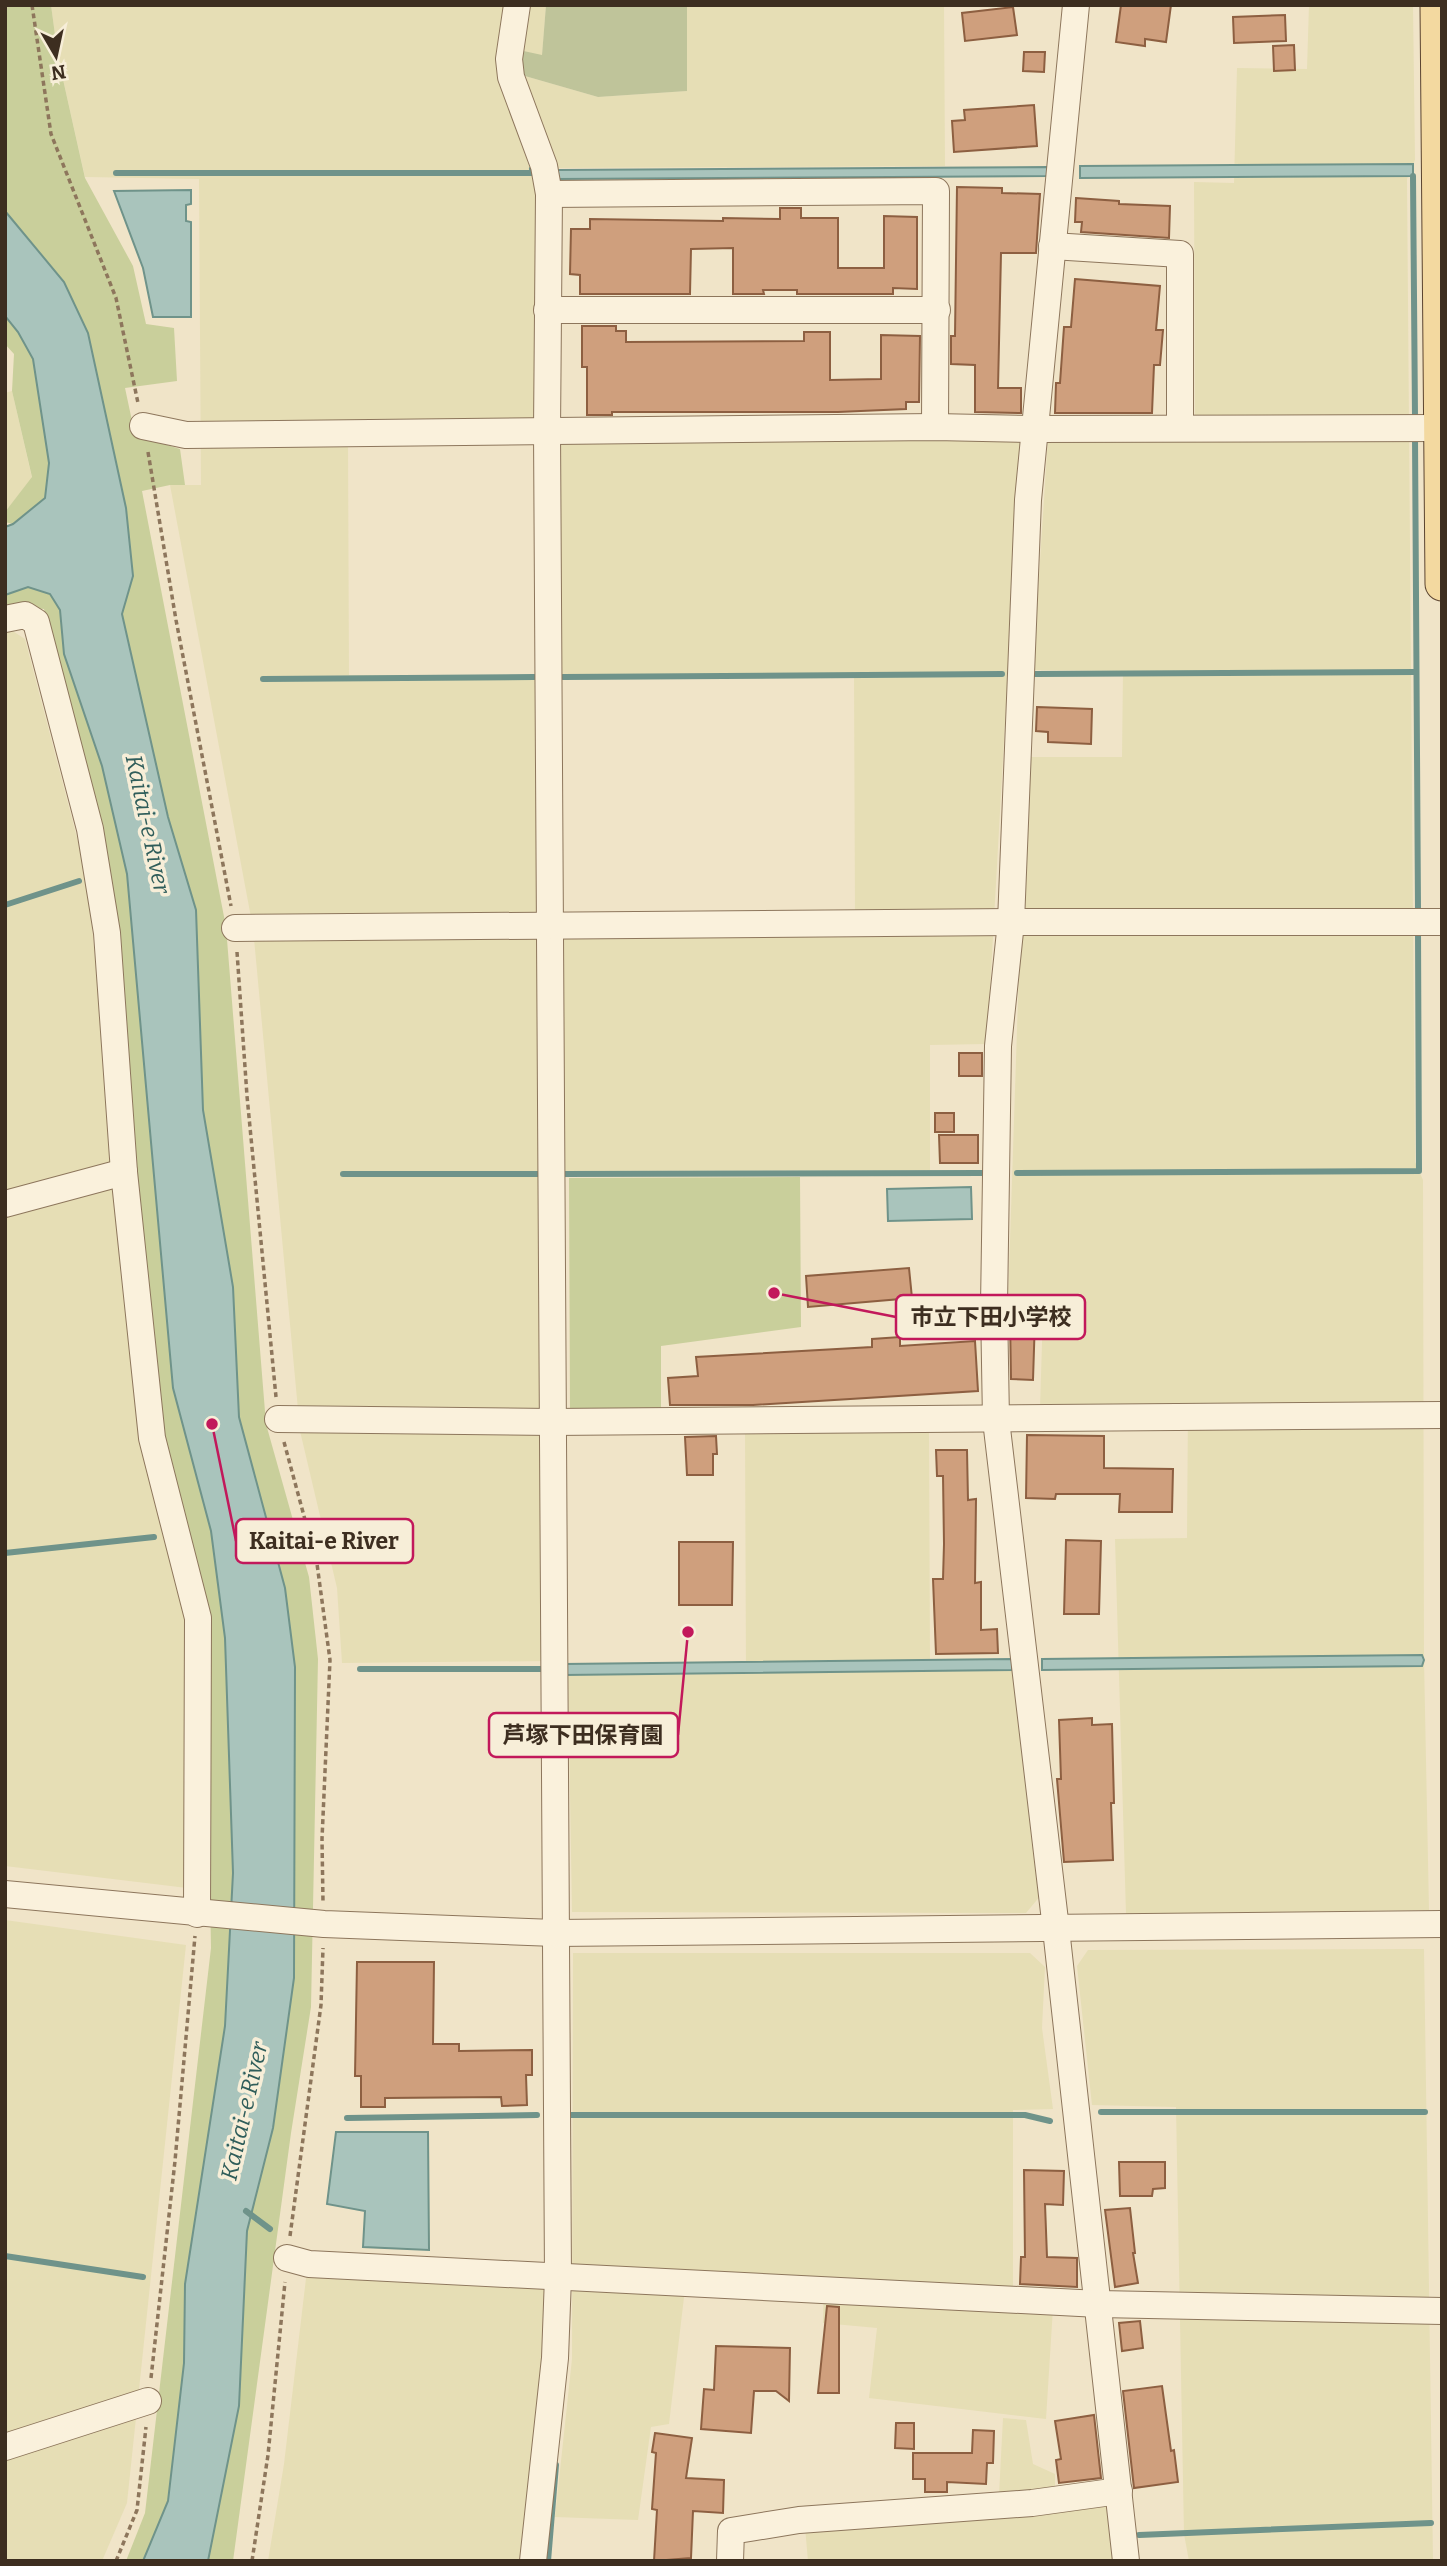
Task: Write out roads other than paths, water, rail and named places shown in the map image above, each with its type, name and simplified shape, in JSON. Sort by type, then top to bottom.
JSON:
[{"type":"main road","points":[[1437,5],[1442,584]]},
{"type":"street","points":[[517,5],[509,59],[510,77],[544,166],[549,194],[547,431],[558,2277],[555,2358],[533,2561]]},
{"type":"street","points":[[1076,5],[1028,500],[1019,665],[1011,922],[998,1046],[994,1306],[996,1420],[1099,2304],[1126,2561]]},
{"type":"street","points":[[549,194],[936,191],[935,427]]},
{"type":"street","points":[[1052,246],[1180,254],[1180,428]]},
{"type":"street","points":[[547,310],[937,310]]},
{"type":"street","points":[[143,426],[186,435],[935,427],[1441,428]]},
{"type":"street","points":[[5,619],[25,615],[36,622],[90,830],[107,933],[124,1172],[152,1438],[198,1618],[202,1914]]},
{"type":"street","points":[[235,928],[1011,922],[1442,922]]},
{"type":"street","points":[[5,1204],[124,1172]]},
{"type":"street","points":[[278,1419],[552,1422],[1442,1415]]},
{"type":"street","points":[[5,1894],[319,1924],[555,1933],[1442,1924]]},
{"type":"street","points":[[287,2258],[309,2264],[1099,2304],[1442,2311]]},
{"type":"street","points":[[5,2447],[148,2401]]},
{"type":"street","points":[[730,2561],[731,2531],[799,2520],[1031,2503],[1119,2491]]},
{"type":"water","points":[[1413,164],[1413,176],[1080,178],[1080,166]]},
{"type":"water","points":[[1048,167],[1048,176],[557,179],[557,170]]},
{"type":"water","points":[[191,190],[191,204],[186,205],[186,221],[191,222],[191,317],[153,317],[143,268],[114,191]]},
{"type":"water","points":[[5,211],[64,282],[88,333],[126,508],[133,576],[122,614],[168,817],[196,910],[203,1110],[233,1287],[239,1417],[285,1588],[295,1667],[294,1978],[273,2128],[247,2231],[239,2406],[208,2561],[143,2561],[168,2501],[184,2363],[185,2284],[225,2026],[233,1873],[225,1638],[211,1531],[173,1388],[127,874],[102,766],[64,654],[60,610],[50,594],[28,587],[5,595],[5,527],[13,524],[45,498],[49,463],[33,359],[18,332],[5,316]]},
{"type":"water","points":[[971,1187],[972,1219],[888,1221],[887,1189]]},
{"type":"water","points":[[1422,1655],[1422,1666],[1042,1670],[1042,1659]]},
{"type":"water","points":[[1012,1659],[1012,1670],[564,1675],[564,1664]]},
{"type":"water","points":[[336,2132],[428,2132],[429,2250],[363,2247],[365,2211],[327,2204]]},
{"type":"waterway","points":[[116,173],[534,173],[532,169]]},
{"type":"waterway","points":[[1413,176],[1415,416]]},
{"type":"waterway","points":[[1415,438],[1418,910]]},
{"type":"waterway","points":[[1035,674],[1416,672]]},
{"type":"waterway","points":[[563,677],[1002,674]]},
{"type":"waterway","points":[[263,679],[534,677]]},
{"type":"waterway","points":[[5,905],[79,881]]},
{"type":"waterway","points":[[1017,1173],[1419,1171],[1418,931]]},
{"type":"waterway","points":[[563,1174],[982,1173]]},
{"type":"waterway","points":[[343,1174],[541,1174]]},
{"type":"waterway","points":[[5,1553],[154,1537]]},
{"type":"waterway","points":[[360,1669],[543,1669]]},
{"type":"waterway","points":[[1101,2112],[1425,2112]]},
{"type":"waterway","points":[[347,2118],[537,2115]]},
{"type":"waterway","points":[[569,2115],[1025,2115],[1050,2121]]},
{"type":"waterway","points":[[246,2211],[270,2229]]},
{"type":"waterway","points":[[5,2256],[143,2277]]},
{"type":"waterway","points":[[548,2561],[556,2465]]},
{"type":"waterway","points":[[1139,2535],[1431,2523]]},
{"type":"place","name":"市立下田小学校","points":[[774,1293]]},
{"type":"place","name":"Kaitai-e River","points":[[212,1424]]},
{"type":"place","name":"芦塚下田保育園","points":[[688,1632]]}]
